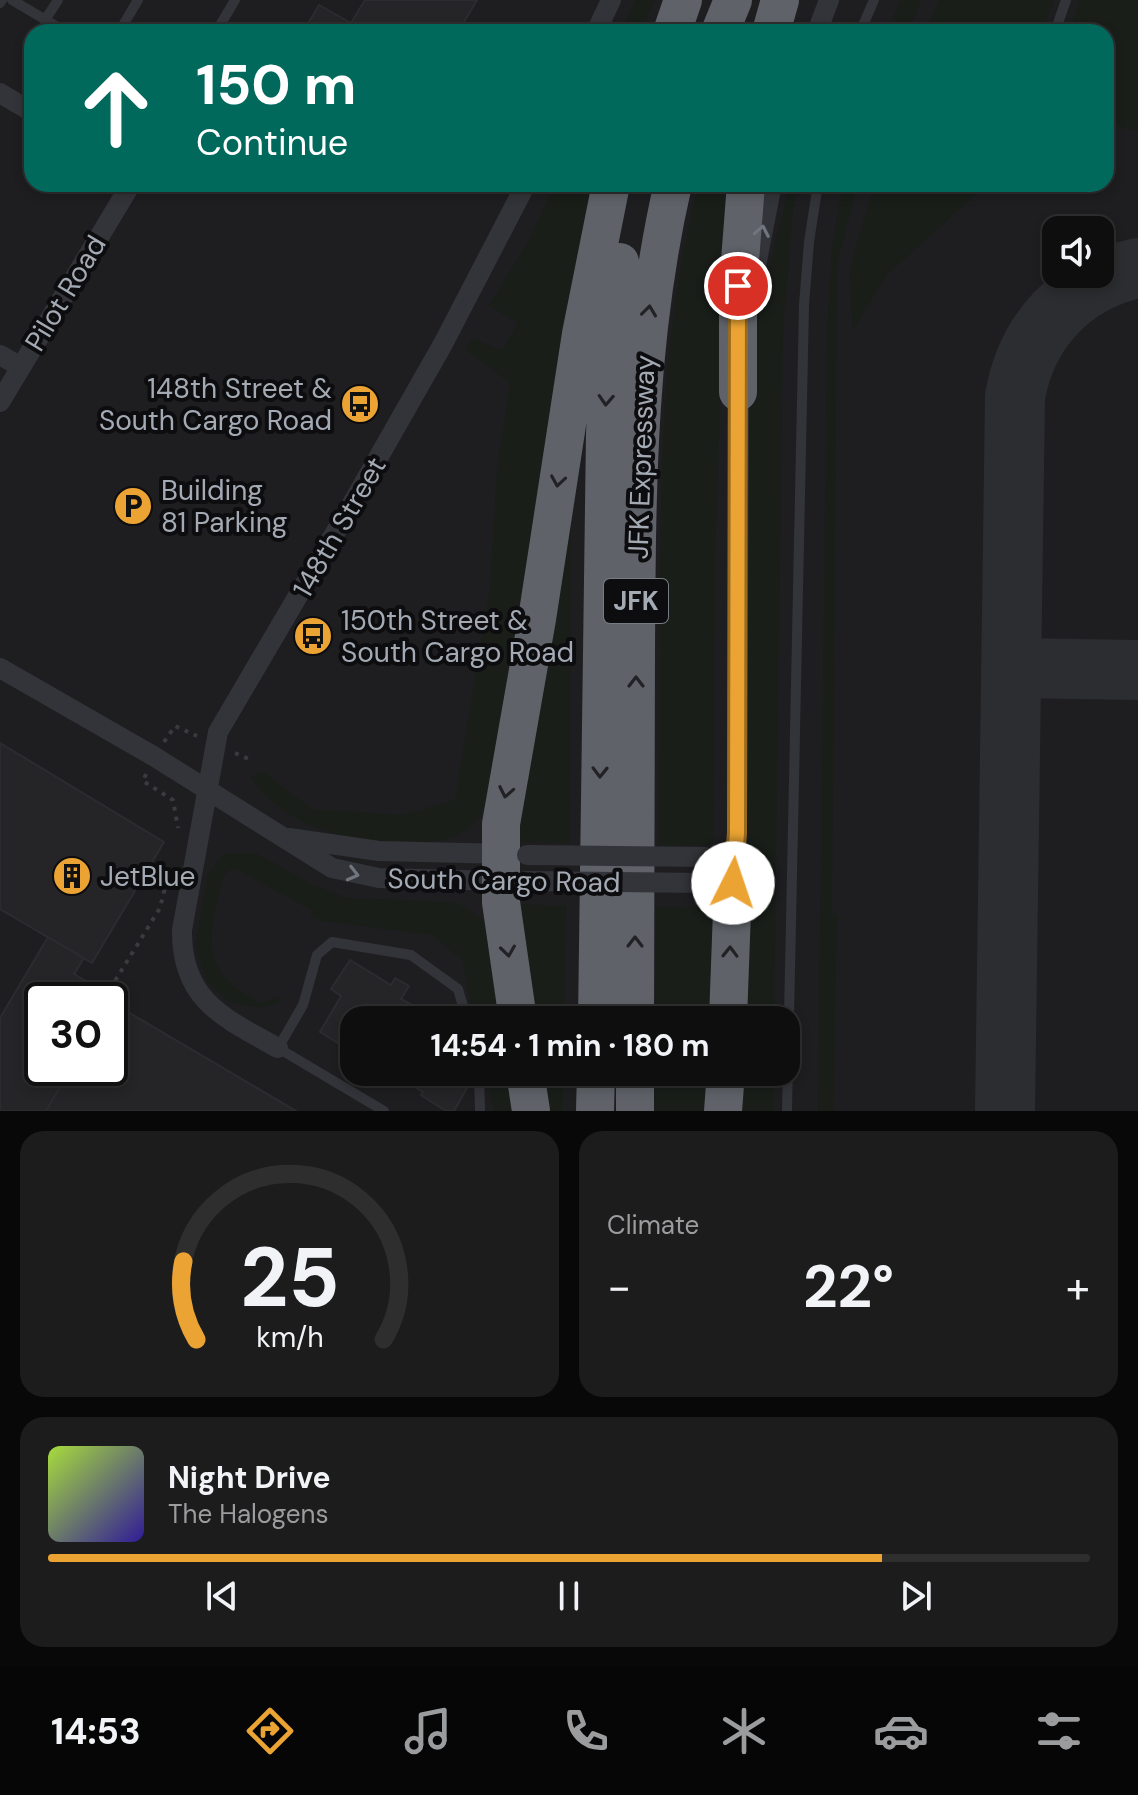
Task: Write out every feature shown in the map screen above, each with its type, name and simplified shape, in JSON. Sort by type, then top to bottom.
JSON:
[{"type":"highway","points":[[656,24],[664,0]]},
{"type":"highway","points":[[675,24],[683,0]]},
{"type":"highway","points":[[723,24],[733,0]]},
{"type":"highway","points":[[773,24],[780,0]]},
{"type":"highway","points":[[516,1006],[504,923],[513,868],[503,806],[537,619],[581,334],[609,192]]},
{"type":"highway","name":"JFK Expressway","points":[[597,1006],[605,434],[613,312],[632,192]]},
{"type":"highway","name":"JFK Expressway","points":[[635,1006],[636,620],[641,393],[655,272],[671,192]]},
{"type":"highway","points":[[738,392],[738,286],[745,192]]},
{"type":"highway","points":[[724,874],[728,1006]]},
{"type":"highway","points":[[527,1086],[531,1111]]},
{"type":"highway","points":[[595,1111],[596,1086]]},
{"type":"highway","points":[[635,1086],[635,1111]]},
{"type":"highway","points":[[723,1111],[725,1086]]},
{"type":"street","points":[[820,24],[829,0]]},
{"type":"street","points":[[598,24],[605,3]]},
{"type":"street","points":[[0,93],[24,107]]},
{"type":"street","name":"Pilot Road","points":[[0,402],[126,192]]},
{"type":"street","name":"148th Street","points":[[278,1048],[229,1020],[207,1003],[193,984],[184,959],[182,930],[218,732],[328,547],[450,330],[522,192]]},
{"type":"street","points":[[724,874],[738,392],[771,192]]},
{"type":"street","points":[[0,355],[21,367]]},
{"type":"street","name":"South Cargo Road","points":[[0,668],[155,757],[332,868],[364,877],[705,857],[724,874]]},
{"type":"street","name":"South Cargo Road","points":[[513,868],[724,874]]},
{"type":"lane","points":[[12,0],[52,24]]},
{"type":"lane","points":[[45,20],[58,0]]},
{"type":"lane","points":[[124,24],[138,0]]},
{"type":"lane","points":[[221,24],[235,0]]},
{"type":"lane","points":[[864,24],[874,0]]},
{"type":"lane","points":[[1058,24],[1066,0]]},
{"type":"lane","points":[[787,1111],[804,305],[817,192]]},
{"type":"lane","points":[[278,1048],[303,1005],[317,955],[332,942],[411,955],[458,989],[463,1006]]},
{"type":"lane","name":"148th Street","points":[[278,1048],[384,1111]]},
{"type":"lane","points":[[479,1086],[480,1111]]},
{"type":"path","points":[[179,832],[173,800],[143,781],[175,726],[251,760]]},
{"type":"path","points":[[114,982],[160,908],[171,862]]},
{"type":"shaded area","points":[[0,0],[1138,0],[1138,1111],[0,1111]]},
{"type":"shaded area","points":[[635,0],[655,0],[644,24],[624,24]]},
{"type":"shaded area","points":[[901,0],[921,0],[911,24],[890,24]]},
{"type":"shaded area","points":[[939,0],[1054,0],[1045,24],[928,24]]},
{"type":"shaded area","points":[[1080,0],[1138,0],[1138,132],[1114,124],[1114,24],[1072,24]]},
{"type":"shaded area","points":[[550,192],[597,192],[490,803],[473,825],[455,836],[439,840],[360,839],[319,829],[282,809],[250,777],[263,772],[312,809],[402,815],[455,800],[490,589],[497,470],[510,383],[465,349],[473,338],[502,351],[518,323],[489,305],[529,240]]},
{"type":"shaded area","points":[[697,192],[734,192],[722,346],[715,559],[714,836],[712,843],[706,846],[659,845],[663,436],[671,334]]},
{"type":"shaded area","points":[[788,192],[797,192],[783,330],[774,1006],[740,1006],[748,449],[755,324]]},
{"type":"shaded area","points":[[842,192],[856,192],[837,274],[832,914],[837,915],[833,1111],[818,1111],[827,333],[832,247]]},
{"type":"shaded area","points":[[872,192],[978,192],[887,275],[853,329],[849,272]]},
{"type":"shaded area","points":[[571,527],[570,843],[515,842],[561,528]]},
{"type":"shaded area","points":[[225,853],[256,853],[313,885],[348,898],[455,902],[483,919],[496,941],[505,1006],[471,1006],[462,960],[432,935],[311,917],[312,910],[238,870],[230,870],[224,875],[214,916],[212,950],[217,965],[241,991],[262,1003],[280,996],[279,1002],[260,1008],[230,1002],[207,982],[195,946],[208,874]]},
{"type":"shaded area","points":[[512,904],[566,906],[564,1006],[528,1006]]},
{"type":"shaded area","points":[[656,907],[707,907],[713,912],[710,1006],[655,1006]]},
{"type":"shaded area","points":[[488,1086],[516,1086],[520,1111],[494,1111]]},
{"type":"shaded area","points":[[540,1086],[563,1086],[563,1111],[544,1111]]},
{"type":"shaded area","points":[[654,1086],[706,1086],[704,1111],[654,1111]]},
{"type":"shaded area","points":[[737,1086],[774,1086],[773,1111],[735,1111]]},
{"type":"building","points":[[365,0],[477,0],[463,24],[308,24],[319,5],[351,23]]},
{"type":"building","name":"JetBlue","points":[[0,743],[164,842],[92,963],[0,909]]},
{"type":"building","points":[[48,937],[84,958],[74,974],[88,982],[24,982],[24,1086],[61,1086],[46,1111],[0,1111],[0,1018]]},
{"type":"building","points":[[350,960],[391,985],[395,978],[409,986],[401,999],[414,1006],[340,1006],[340,1044],[320,1032],[341,996],[331,989]]},
{"type":"building","points":[[128,1012],[296,1111],[46,1111],[61,1086],[128,1086]]},
{"type":"building","points":[[413,1086],[467,1086],[454,1111],[446,1111],[421,1095],[423,1092]]},
{"type":"taxiway","points":[[1005,1111],[1015,397],[1030,351],[1056,313],[1092,285],[1138,268]]},
{"type":"taxiway","points":[[1011,668],[1138,670]]},
{"type":"place","name":"148th Street & South Cargo Road","points":[[360,404]]},
{"type":"place","name":"Building 81 Parking","points":[[133,506]]},
{"type":"place","name":"150th Street & South Cargo Road","points":[[313,636]]},
{"type":"place","name":"JetBlue","points":[[72,876]]},
{"type":"route","points":[[733,883],[737,833],[738,286]]}]
